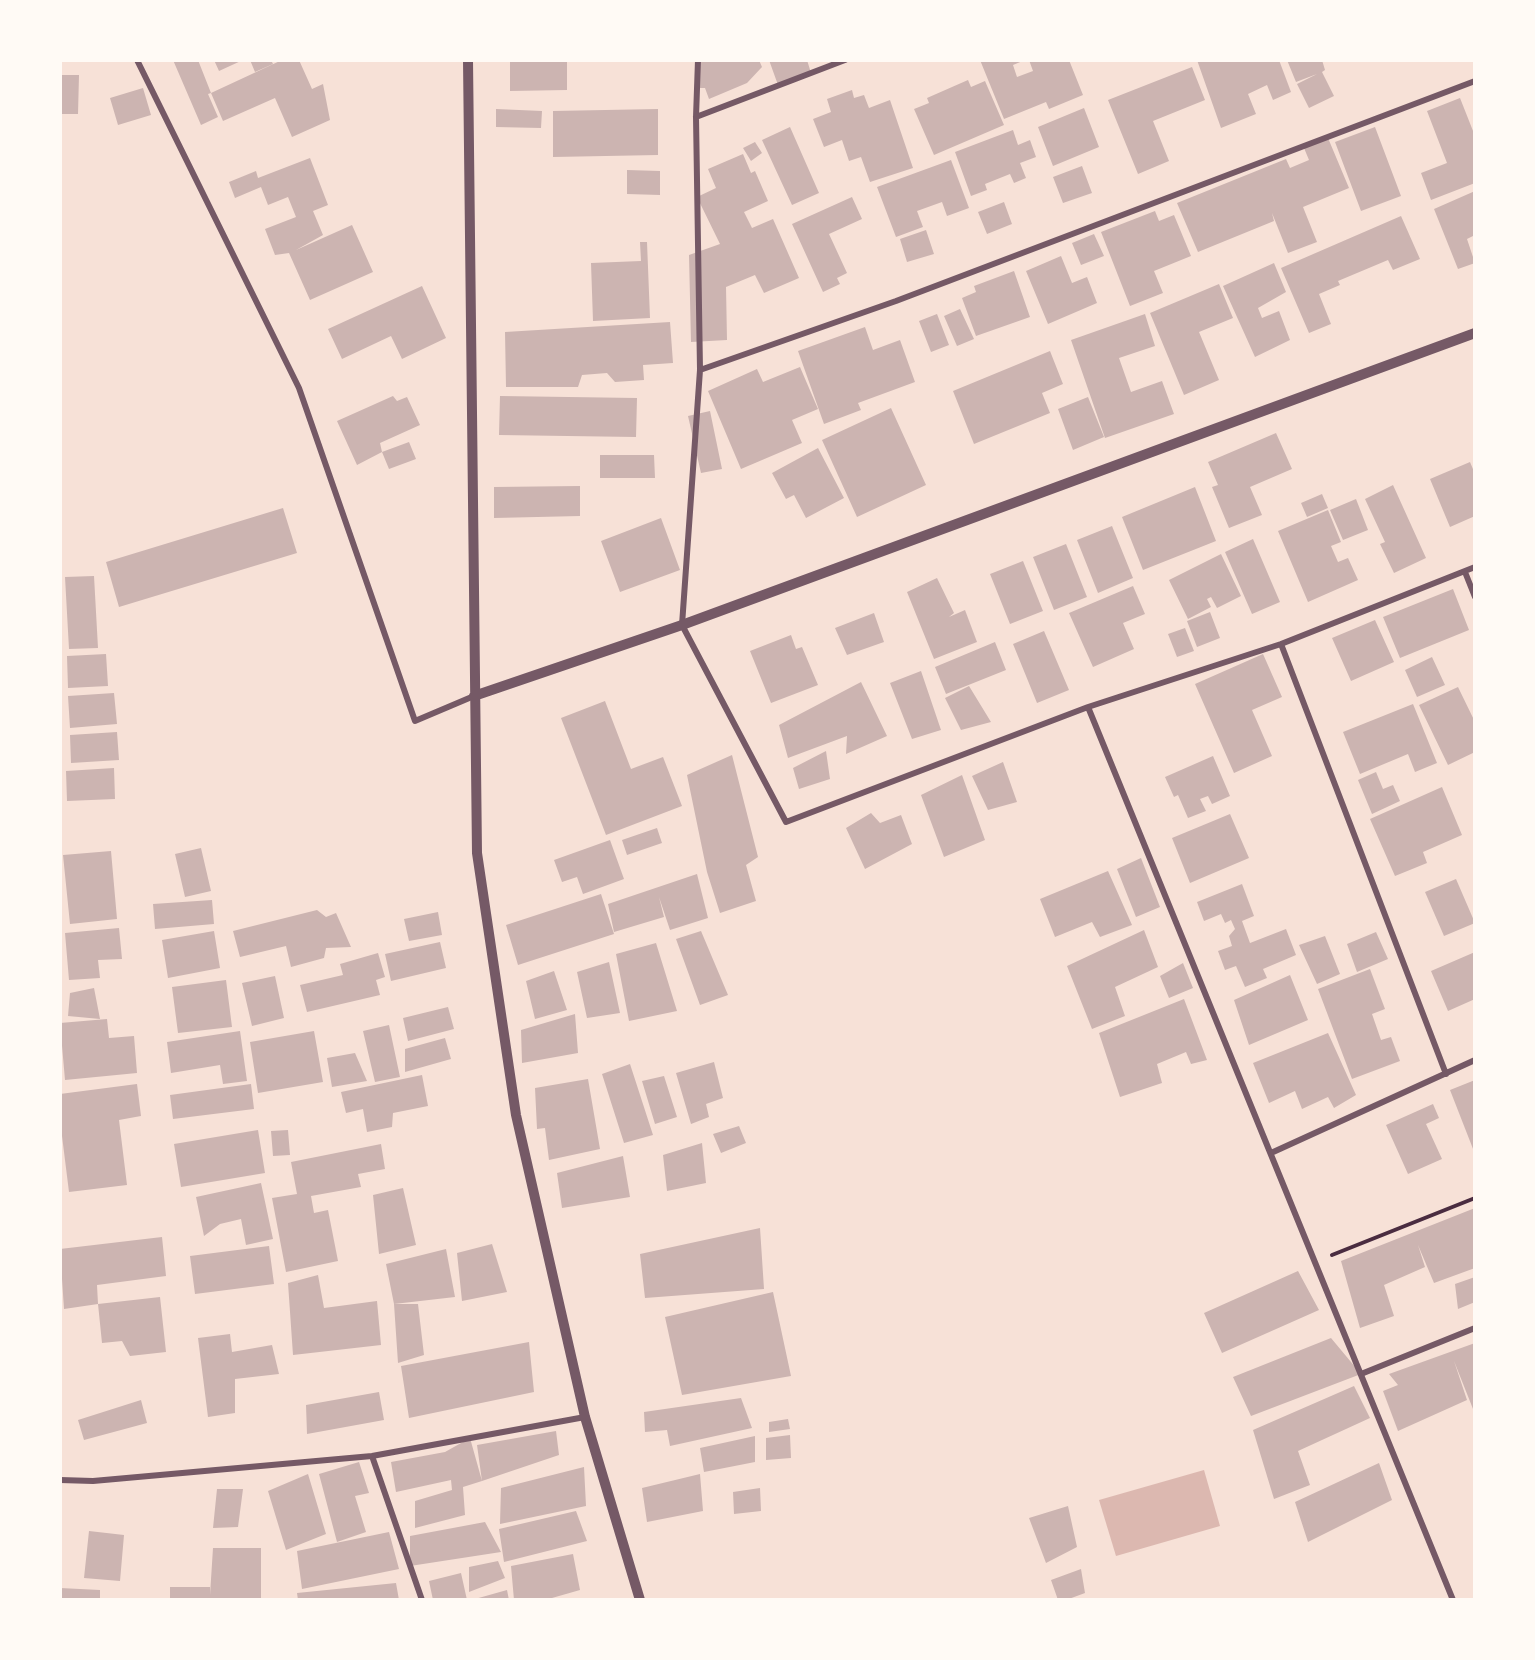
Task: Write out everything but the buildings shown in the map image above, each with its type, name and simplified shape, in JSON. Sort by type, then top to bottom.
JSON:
[{"type":"street","points":[[137,60],[299,388],[416,721],[474,696],[682,625],[1475,333]]},
{"type":"street","points":[[468,60],[477,853],[516,1115],[585,1417],[640,1600]]},
{"type":"street","points":[[698,60],[696,117],[700,370],[682,625],[786,822],[1088,707],[1281,644],[1475,567]]},
{"type":"street","points":[[696,117],[845,60]]},
{"type":"street","points":[[700,370],[907,297],[1475,81]]},
{"type":"street","points":[[1465,572],[1475,597]]},
{"type":"street","points":[[1281,644],[1446,1074]]},
{"type":"street","points":[[1088,707],[1454,1600]]},
{"type":"street","points":[[1270,1152],[1475,1060]]},
{"type":"street","points":[[1361,1374],[1475,1328]]},
{"type":"street","points":[[60,1480],[93,1481],[372,1456],[585,1417]]},
{"type":"street","points":[[372,1456],[422,1600]]},
{"type":"path","points":[[1315,1262],[1475,1198]]},
{"type":"shaded area","points":[[1204,1470],[1220,1526],[1116,1556],[1099,1500]]}]
